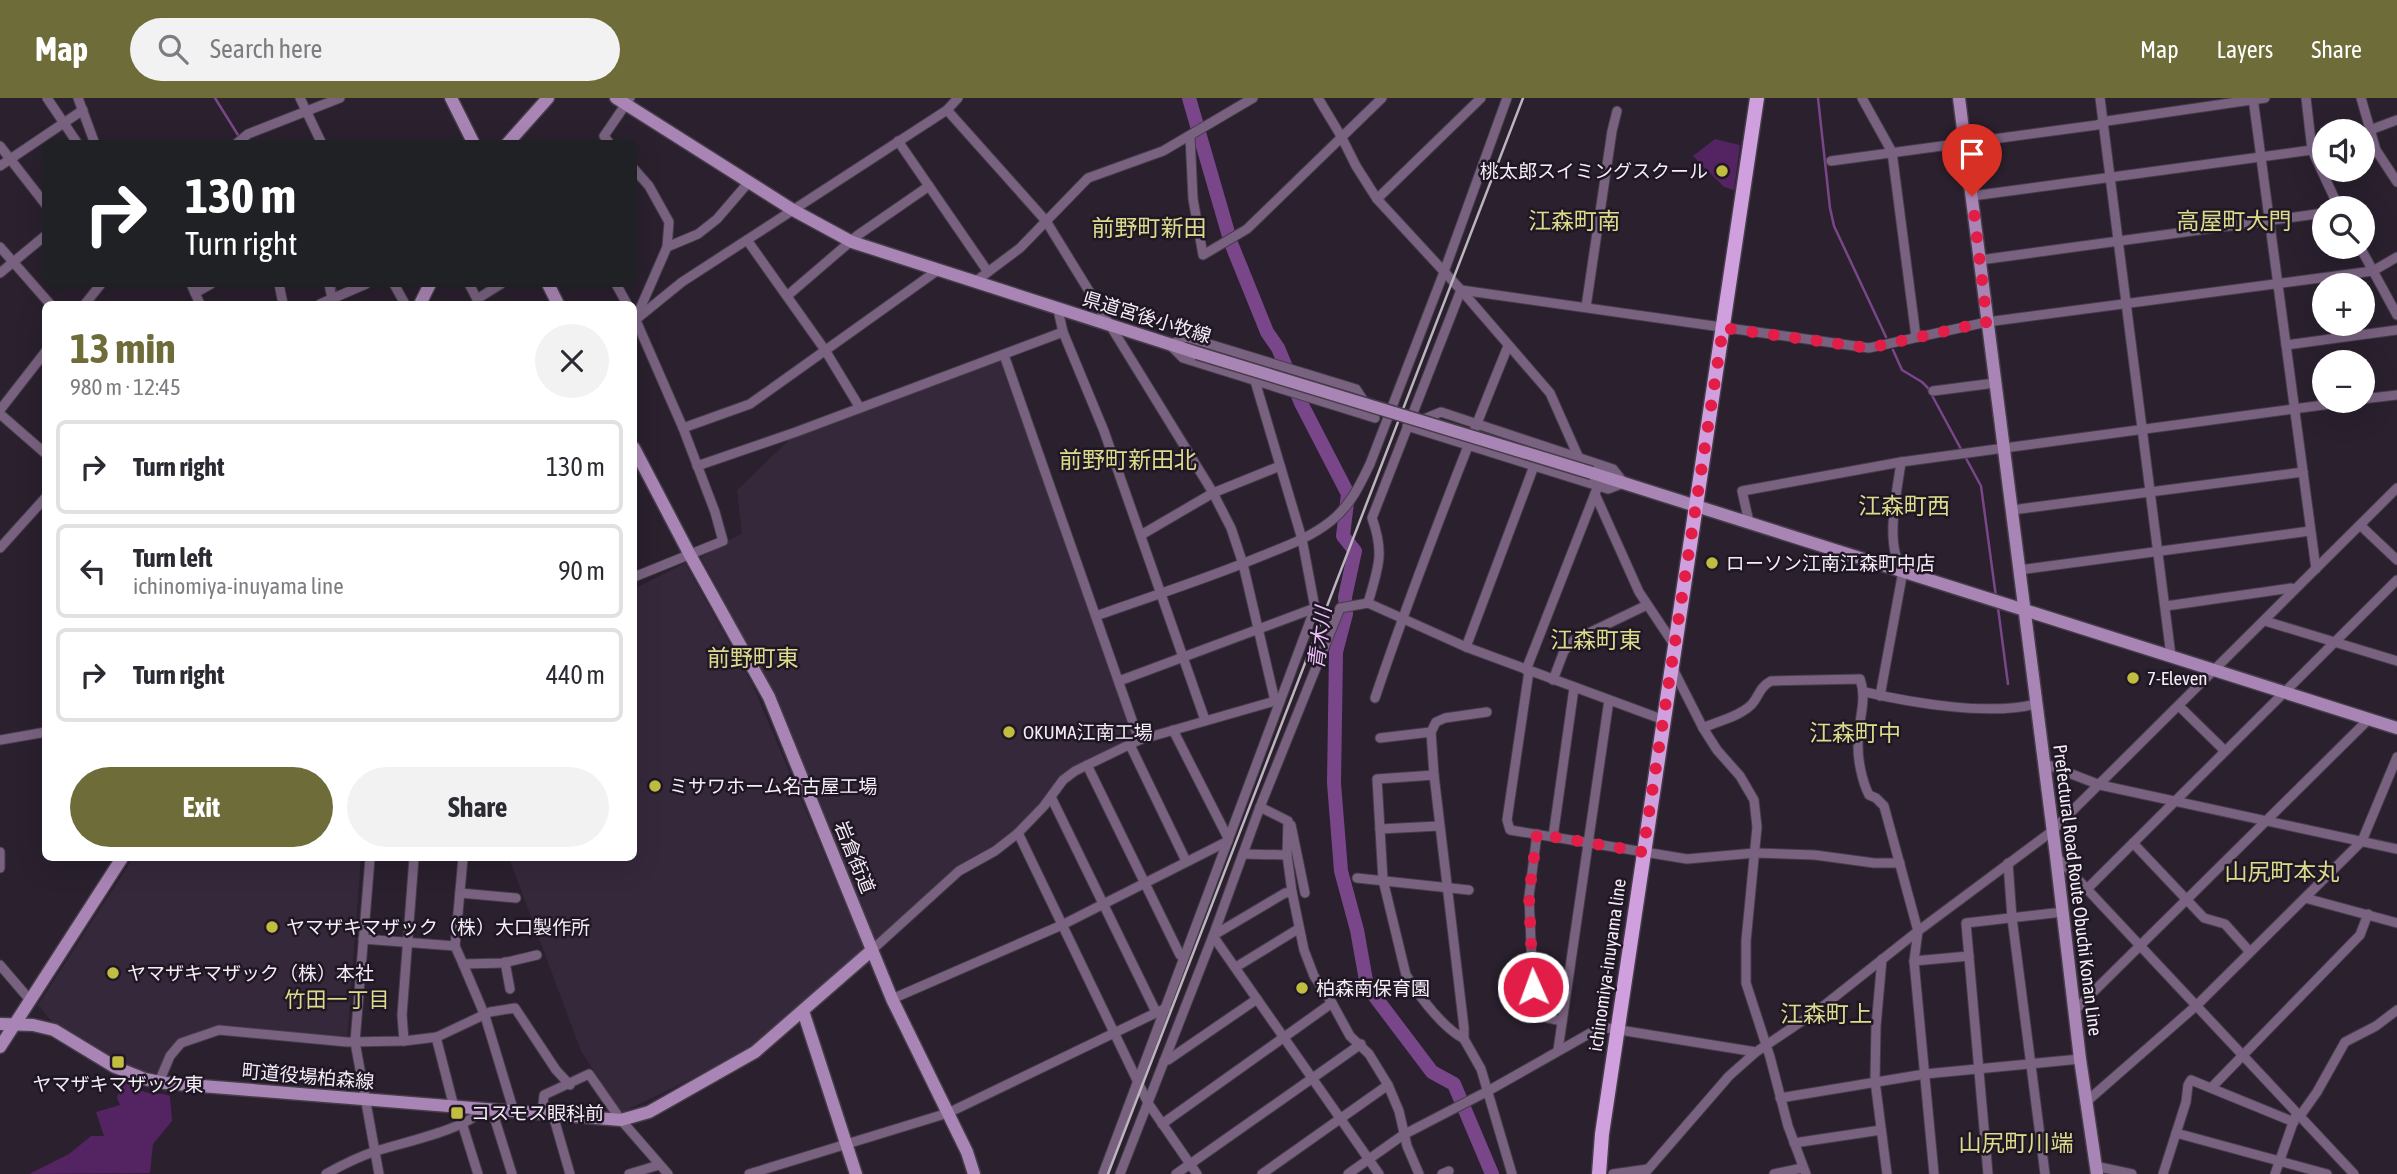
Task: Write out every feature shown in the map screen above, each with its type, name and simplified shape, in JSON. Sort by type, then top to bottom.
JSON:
[{"type":"main road","points":[[451,98],[472,140]]},
{"type":"main road","points":[[511,140],[548,98]]},
{"type":"main road","name":"ichinomiya-inuyama line","points":[[1601,1174],[1617,1029],[1757,98]]},
{"type":"main road","name":"Prefectural Road Route Obuchi Konan Line","points":[[1959,98],[2096,1170]]},
{"type":"main road","name":"県道宮後小牧線","points":[[624,100],[748,183],[852,242],[1058,310],[1624,482],[1696,507]]},
{"type":"main road","name":"岩倉街道","points":[[637,454],[769,697],[892,999],[948,1113],[974,1174]]},
{"type":"main road","points":[[1696,507],[2397,728]]},
{"type":"main road","points":[[0,1048],[120,861]]},
{"type":"main road","points":[[624,1120],[649,1112],[747,1057],[872,950]]},
{"type":"main road","points":[[803,1011],[856,1174]]},
{"type":"main road","name":"町道役場柏森線","points":[[0,1024],[33,1025],[54,1030],[116,1067],[159,1082],[624,1120]]},
{"type":"street","points":[[47,98],[75,140]]},
{"type":"street","points":[[78,98],[94,140]]},
{"type":"street","points":[[300,98],[320,140]]},
{"type":"street","points":[[241,140],[248,134],[340,98]]},
{"type":"street","points":[[637,317],[682,282],[947,110],[958,98]]},
{"type":"street","points":[[976,281],[1020,248],[1088,178],[1163,151],[1253,98]]},
{"type":"street","points":[[1318,98],[1377,199],[1461,290],[1550,393],[1578,456]]},
{"type":"street","points":[[1190,136],[1193,199],[1203,255],[1247,229],[1382,98]]},
{"type":"street","points":[[1377,199],[1481,98]]},
{"type":"street","points":[[1862,98],[1892,152],[1916,337]]},
{"type":"street","points":[[2100,98],[2171,656]]},
{"type":"street","points":[[1831,161],[2097,125],[2265,98]]},
{"type":"street","points":[[1972,196],[2312,150],[2306,98]]},
{"type":"street","points":[[2361,98],[2364,119]]},
{"type":"street","points":[[2253,99],[2316,569]]},
{"type":"street","points":[[607,140],[604,136],[624,100]]},
{"type":"street","points":[[1096,616],[1243,564],[1302,539],[1329,523],[1342,511],[1358,489],[1370,464],[1444,272],[1504,100]]},
{"type":"street","points":[[0,166],[83,110]]},
{"type":"street","points":[[947,110],[1046,221],[1213,493],[1231,528],[1243,564],[1278,702]]},
{"type":"street","points":[[1586,307],[1617,111]]},
{"type":"street","points":[[2375,129],[2397,120]]},
{"type":"street","points":[[898,141],[988,272]]},
{"type":"street","points":[[0,146],[42,200]]},
{"type":"street","points":[[2375,149],[2383,164],[2394,171],[2397,182]]},
{"type":"street","points":[[637,172],[649,186],[669,222],[667,247],[637,312]]},
{"type":"street","points":[[667,247],[698,234],[717,219],[748,183]]},
{"type":"street","points":[[787,296],[852,242],[929,186]]},
{"type":"street","points":[[1980,260],[2312,215]]},
{"type":"street","points":[[0,274],[42,238]]},
{"type":"street","points":[[747,240],[825,350],[860,408]]},
{"type":"street","points":[[0,247],[47,301]]},
{"type":"street","points":[[1461,290],[1869,348],[1987,322],[2373,271],[2397,257]]},
{"type":"street","points":[[2366,259],[2397,315]]},
{"type":"street","points":[[683,428],[750,404],[938,270]]},
{"type":"street","points":[[87,301],[99,287]]},
{"type":"street","points":[[336,300],[360,287]]},
{"type":"street","points":[[480,301],[497,287]]},
{"type":"street","points":[[1368,603],[1377,576],[1381,544],[1372,518],[1461,290]]},
{"type":"street","points":[[1058,310],[1063,332],[1104,431],[1162,592],[1205,720]]},
{"type":"street","points":[[637,326],[683,428],[715,512],[723,541],[637,576]]},
{"type":"street","points":[[2286,345],[2397,330]]},
{"type":"street","points":[[696,466],[1063,332]]},
{"type":"street","points":[[1375,418],[1356,389],[1186,337],[1170,345],[1182,358],[1255,380],[1375,418],[1385,421]]},
{"type":"street","points":[[1375,698],[1402,619],[1508,346]]},
{"type":"street","points":[[1004,355],[1119,681],[1135,743],[1186,862]]},
{"type":"street","points":[[42,356],[0,412],[42,450]]},
{"type":"street","points":[[1102,1174],[1315,608],[1302,539],[1255,380]]},
{"type":"street","points":[[1933,391],[1995,383]]},
{"type":"street","points":[[2375,398],[2397,395]]},
{"type":"street","points":[[1749,522],[1742,491],[1901,462],[2312,407]]},
{"type":"street","points":[[1441,412],[1613,468],[1624,482],[1608,489],[1596,490],[1534,466],[1408,426],[1441,412]]},
{"type":"street","points":[[1880,696],[1903,571],[1895,560],[1894,525],[1901,462]]},
{"type":"street","points":[[1141,535],[1213,493],[1280,466]]},
{"type":"street","points":[[1466,647],[1534,466]]},
{"type":"street","points":[[2012,510],[2303,472]]},
{"type":"street","points":[[1601,1174],[1645,1172],[1729,1076],[1756,1052],[1817,1011],[1918,931],[2052,832],[2397,488]]},
{"type":"street","points":[[1596,490],[1628,569],[1647,605],[1675,646]]},
{"type":"street","points":[[1596,490],[1527,671],[1507,820],[1510,830],[1687,859],[1755,853],[1815,855],[1874,863],[1900,863]]},
{"type":"street","points":[[0,548],[42,502]]},
{"type":"street","points":[[2360,525],[2397,560]]},
{"type":"street","points":[[2019,570],[2311,531]]},
{"type":"street","points":[[2088,888],[2397,580]]},
{"type":"street","points":[[2166,606],[2295,589]]},
{"type":"street","points":[[1120,1174],[1260,807],[1344,607],[1368,603],[1466,647],[1664,720]]},
{"type":"street","points":[[1553,680],[1564,651],[1574,640],[1647,605]]},
{"type":"street","points":[[1119,681],[1315,608]]},
{"type":"street","points":[[2264,621],[2397,661]]},
{"type":"street","points":[[1672,666],[1717,750],[1740,776],[1754,800],[1757,827],[1749,900],[1746,983],[1804,1171],[1774,1174]]},
{"type":"street","points":[[1703,727],[1740,712],[1752,704],[1762,686],[1771,681],[1860,679],[1865,692],[1858,745],[1865,786],[1869,795],[1877,798],[1884,806],[1918,931],[1914,961],[1934,1174]]},
{"type":"street","points":[[1553,837],[1574,688]]},
{"type":"street","points":[[1865,692],[1952,706],[2020,708],[2035,704]]},
{"type":"street","points":[[1558,1050],[1609,700]]},
{"type":"street","points":[[872,950],[959,871],[1018,833],[1063,780],[1074,771],[1135,743],[1173,730],[1278,702]]},
{"type":"street","points":[[2179,706],[2225,751]]},
{"type":"street","points":[[1486,712],[1445,718],[1436,722],[1431,732],[1464,1039],[1488,1091],[1512,1174]]},
{"type":"street","points":[[2075,1010],[2369,719]]},
{"type":"street","points":[[1173,730],[1228,839]]},
{"type":"street","points":[[1380,738],[1431,732]]},
{"type":"street","points":[[0,740],[42,733]]},
{"type":"street","points":[[2086,1102],[2197,1005],[2362,841],[2397,757]]},
{"type":"street","points":[[2043,763],[2100,785],[2397,849]]},
{"type":"street","points":[[1087,765],[1180,955],[1184,957]]},
{"type":"street","points":[[1434,775],[1377,779],[1384,880],[1406,975],[1444,1023],[1464,1039]]},
{"type":"street","points":[[1051,797],[1156,1012]]},
{"type":"street","points":[[1260,807],[1288,821],[1293,829],[1305,893]]},
{"type":"street","points":[[1288,821],[1287,855],[1298,929],[1304,950],[1314,976],[1350,1036],[1361,1044],[1388,1085],[1399,1111],[1403,1135],[1419,1174]]},
{"type":"street","points":[[1380,829],[1440,826]]},
{"type":"street","points":[[1018,833],[1147,1103],[1198,1174]]},
{"type":"street","points":[[1537,834],[1529,895],[1534,1015],[1562,1021]]},
{"type":"street","points":[[892,999],[1062,925],[1228,839]]},
{"type":"street","points":[[2133,843],[2204,918],[2225,924],[2250,952]]},
{"type":"street","points":[[0,852],[0,869]]},
{"type":"street","points":[[1243,854],[1287,855]]},
{"type":"street","points":[[2056,856],[2243,1054],[2297,1117],[2354,1174]]},
{"type":"street","points":[[370,861],[355,1042],[379,1174]]},
{"type":"street","points":[[404,1041],[402,1015],[414,861]]},
{"type":"street","points":[[463,861],[455,946],[485,1016],[514,1112]]},
{"type":"street","points":[[2008,863],[2012,918],[2045,1174]]},
{"type":"street","points":[[1357,878],[1469,890]]},
{"type":"street","points":[[1213,936],[1285,893],[1292,892]]},
{"type":"street","points":[[460,894],[516,898]]},
{"type":"street","points":[[2305,898],[2397,923]]},
{"type":"street","points":[[1988,1174],[1966,923],[2063,912]]},
{"type":"street","points":[[2212,1087],[2360,935],[2368,914]]},
{"type":"street","points":[[1236,967],[1298,929]]},
{"type":"street","points":[[1213,936],[1379,1174]]},
{"type":"street","points":[[363,939],[455,946]]},
{"type":"street","points":[[463,964],[505,962],[537,955]]},
{"type":"street","points":[[1914,961],[1969,956]]},
{"type":"street","points":[[1882,959],[1876,1026],[1875,1081],[1887,1174]]},
{"type":"street","points":[[505,962],[510,989]]},
{"type":"street","points":[[0,965],[30,1000]]},
{"type":"street","points":[[1164,1060],[1168,1060],[1257,999]]},
{"type":"street","points":[[1162,1124],[1332,1003]]},
{"type":"street","points":[[753,1173],[948,1113],[1166,1007]]},
{"type":"street","points":[[159,1082],[170,1056],[181,1043],[222,1029],[355,1042],[404,1041],[436,1037],[490,1012],[515,1008],[556,1070],[570,1085]]},
{"type":"street","points":[[2276,1174],[2297,1117],[2317,1091],[2345,1042],[2376,1026],[2397,1010]]},
{"type":"street","points":[[1348,1174],[1403,1135],[1601,1027],[1756,1052]]},
{"type":"street","points":[[436,1037],[454,1107]]},
{"type":"street","points":[[1176,1174],[1361,1044]]},
{"type":"street","points":[[1780,1098],[1924,1074],[2080,1059]]},
{"type":"street","points":[[570,1174],[547,1115],[544,1095],[589,1074],[668,1174]]},
{"type":"street","points":[[2163,1174],[2191,1080],[2297,1117]]},
{"type":"street","points":[[1262,1174],[1388,1085]]},
{"type":"street","points":[[326,1174],[348,1161],[462,1123],[487,1110],[512,1174]]},
{"type":"street","points":[[462,1123],[478,1174]]},
{"type":"street","points":[[1794,1143],[1881,1130]]},
{"type":"street","points":[[2176,1133],[2327,1174]]},
{"type":"street","points":[[629,1174],[659,1165]]},
{"type":"street","points":[[2096,1170],[2132,1174]]},
{"type":"shaded area","name":"桃太郎スイミングスクール","points":[[1715,139],[1740,145],[1734,190],[1724,187],[1693,156]]},
{"type":"shaded area","points":[[1002,360],[1133,737],[1070,768],[1015,829],[973,860],[876,945],[774,697],[701,557],[742,533],[737,490],[791,438]]},
{"type":"shaded area","points":[[685,563],[753,686],[864,948],[759,1041],[720,1065],[621,1113],[581,1051],[510,861],[637,861],[637,587]]},
{"type":"shaded area","points":[[131,861],[361,861],[347,1040],[227,1027],[180,1040],[158,1077],[127,1067],[54,1024],[38,1005]]},
{"type":"shaded area","points":[[121,1082],[145,1092],[170,1096],[172,1121],[153,1144],[150,1173],[29,1174],[69,1154],[91,1136],[104,1136],[96,1112],[120,1105],[117,1098]]},
{"type":"waterway","points":[[215,98],[238,135]]},
{"type":"waterway","name":"青木川","points":[[1189,98],[1231,243],[1267,332],[1278,348],[1301,403],[1348,494],[1343,536],[1355,551],[1345,597],[1346,614],[1336,652],[1334,783],[1341,871],[1357,930],[1367,986],[1432,1072],[1454,1084],[1492,1174]]},
{"type":"waterway","points":[[1818,98],[1834,226],[1886,337]]},
{"type":"waterway","points":[[335,287],[336,294]]},
{"type":"waterway","points":[[1893,350],[1902,370],[1928,388],[1981,486],[1996,597]]},
{"type":"waterway","points":[[1998,608],[2008,684]]},
{"type":"railway","points":[[1108,1174],[1523,98]]},
{"type":"place","name":"桃太郎スイミングスクール","points":[[1722,171]]},
{"type":"place","name":"ローソン江南江森町中店","points":[[1712,563]]},
{"type":"place","name":"7-Eleven","points":[[2133,678]]},
{"type":"place","name":"OKUMA江南工場","points":[[1009,732]]},
{"type":"place","name":"ミサワホーム名古屋工場","points":[[655,786]]},
{"type":"place","name":"ヤマザキマザック（株）大口製作所","points":[[272,927]]},
{"type":"place","name":"ヤマザキマザック（株）本社","points":[[113,973]]},
{"type":"place","name":"柏森南保育園","points":[[1302,988]]},
{"type":"place","name":"ヤマザキマザック東","points":[[118,1062]]},
{"type":"place","name":"コスモス眼科前","points":[[457,1113]]},
{"type":"district","name":"江森町南","points":[[1574,221]]},
{"type":"district","name":"高屋町大門","points":[[2234,221]]},
{"type":"district","name":"前野町新田","points":[[1149,228]]},
{"type":"district","name":"前野町新田北","points":[[1128,460]]},
{"type":"district","name":"江森町西","points":[[1904,506]]},
{"type":"district","name":"江森町東","points":[[1596,640]]},
{"type":"district","name":"前野町東","points":[[753,658]]},
{"type":"district","name":"江森町中","points":[[1855,733]]},
{"type":"district","name":"山尻町本丸","points":[[2282,872]]},
{"type":"district","name":"竹田一丁目","points":[[337,1000]]},
{"type":"district","name":"江森町上","points":[[1826,1014]]},
{"type":"district","name":"山尻町川端","points":[[2016,1143]]},
{"type":"route","points":[[1533,987],[1529,895],[1537,834],[1643,852],[1723,328],[1869,348],[1987,322],[1972,196]]}]
